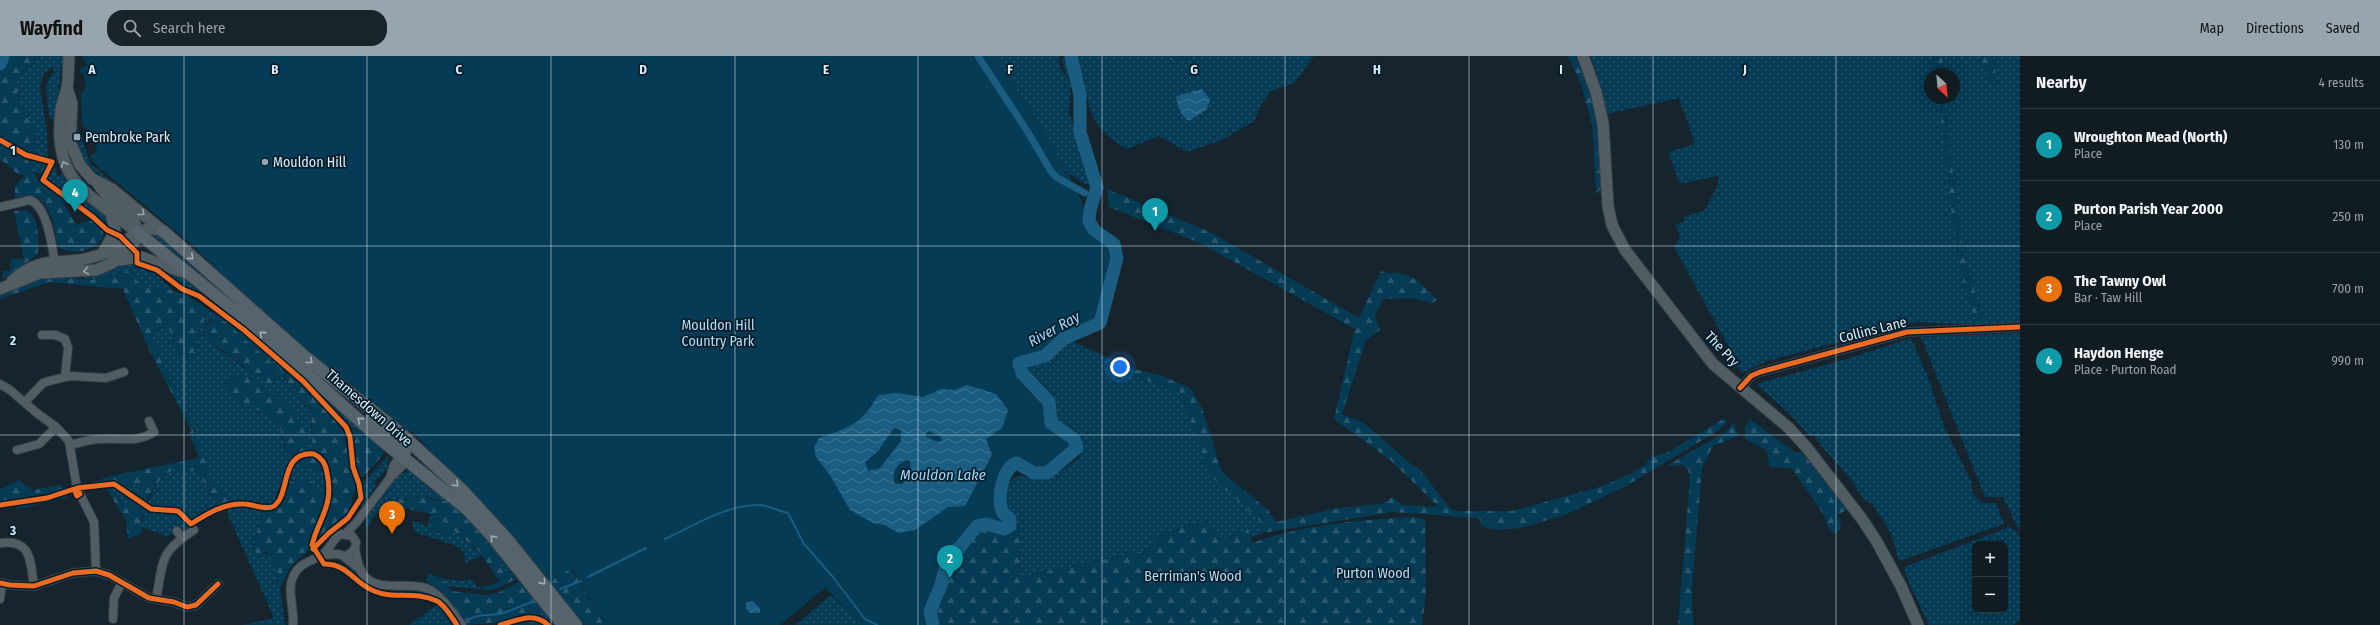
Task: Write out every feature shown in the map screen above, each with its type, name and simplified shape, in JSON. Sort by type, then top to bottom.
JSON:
[{"type":"main road","points":[[69,56],[67,88],[63,97],[59,126],[58,143],[61,157],[73,180],[137,232]]},
{"type":"main road","name":"The Pry","points":[[1583,56],[1596,92],[1603,123],[1606,200],[1612,225],[1619,241],[1632,261],[1704,353],[1740,388],[1800,439],[1862,519],[1890,565],[1918,625]]},
{"type":"main road","points":[[4,287],[31,266],[55,266],[88,272],[105,267],[116,261],[131,247],[135,241],[137,232],[132,217],[107,196],[98,184],[84,171],[72,148],[70,134],[72,104],[67,88]]},
{"type":"main road","points":[[98,184],[112,189],[162,231]]},
{"type":"main road","points":[[103,253],[115,231],[115,220],[111,211]]},
{"type":"main road","points":[[55,266],[86,259],[117,248],[137,232],[148,228],[162,231]]},
{"type":"main road","name":"Thamesdown Drive","points":[[162,231],[304,356],[364,404],[374,420],[409,451],[522,565]]},
{"type":"main road","name":"Thamesdown Drive","points":[[137,232],[409,451],[471,499],[554,605],[576,625]]},
{"type":"main road","points":[[116,261],[141,257],[189,274]]},
{"type":"main road","name":"Thamesdown Drive","points":[[554,605],[563,625]]},
{"type":"street","points":[[0,207],[30,200],[39,206],[43,213],[55,266]]},
{"type":"street","name":"Collins Lane","points":[[1740,388],[1751,376],[1760,372],[1907,332],[2020,326]]},
{"type":"street","points":[[42,335],[54,335],[65,339],[68,348],[65,377]]},
{"type":"street","points":[[25,402],[43,383],[65,377],[99,378],[124,372]]},
{"type":"street","points":[[0,384],[25,402],[66,437],[70,445],[77,488],[94,522],[96,571]]},
{"type":"street","points":[[70,445],[95,439],[130,441],[142,438],[154,432],[149,421]]},
{"type":"street","points":[[18,450],[40,444],[56,427]]},
{"type":"street","points":[[293,625],[290,595],[292,580],[301,566],[322,555],[333,545],[338,536],[345,534],[356,524],[409,451]]},
{"type":"street","points":[[356,524],[353,538],[361,570],[365,576],[379,584],[415,586],[430,590],[443,601],[462,625]]},
{"type":"street","points":[[156,599],[163,559],[179,534],[194,530]]},
{"type":"street","points":[[345,534],[353,538]]},
{"type":"street","points":[[0,543],[15,542],[23,547],[29,560],[34,586]]},
{"type":"street","points":[[333,545],[340,555],[361,570]]},
{"type":"street","points":[[322,555],[350,555],[355,549]]},
{"type":"street","points":[[0,599],[1,583],[34,586],[74,573],[96,571],[109,575],[121,584],[141,595],[192,607],[202,601],[218,584]]},
{"type":"street","points":[[114,619],[114,598],[121,584]]},
{"type":"green space","points":[[7,56],[43,56],[22,73],[16,82],[20,104],[35,131],[36,145],[30,150],[22,151],[0,137],[0,71],[4,68]]},
{"type":"green space","points":[[43,56],[63,56],[55,119],[50,119],[46,93],[48,81],[55,72],[52,67],[44,73],[40,87],[47,132],[48,158],[24,151],[30,150],[36,145],[35,131],[20,104],[16,82],[22,73]]},
{"type":"green space","name":"Mouldon Hill Country Park","points":[[82,56],[994,56],[1037,119],[1067,172],[1081,199],[1087,224],[1091,231],[1105,235],[1114,245],[1118,255],[1098,316],[1074,328],[1045,354],[1016,365],[1043,391],[1051,403],[1053,424],[1058,429],[1072,435],[1077,440],[1079,448],[1077,453],[1053,469],[1044,473],[1014,465],[1004,472],[1004,507],[1012,519],[1007,527],[996,521],[990,521],[975,530],[963,544],[948,555],[938,587],[930,602],[928,615],[931,625],[864,625],[825,588],[780,625],[607,625],[572,568],[549,582],[531,559],[528,559],[413,432],[401,429],[281,332],[191,244],[95,164],[90,155],[97,152],[94,137],[82,125],[81,93],[86,88],[84,75],[80,73],[80,69],[87,65]]},
{"type":"green space","points":[[994,56],[1058,56],[1060,69],[1071,82],[1069,114],[1086,152],[1092,184],[1085,184],[1067,172],[1037,119]]},
{"type":"green space","points":[[1065,56],[1160,56],[1180,61],[1193,56],[1314,56],[1294,83],[1271,91],[1262,103],[1254,121],[1222,140],[1187,152],[1159,136],[1127,149],[1113,140],[1097,123],[1090,108],[1088,99],[1073,95],[1075,83],[1066,74],[1062,60]]},
{"type":"green space","points":[[1160,56],[1193,56],[1188,59],[1176,61]]},
{"type":"green space","points":[[1568,56],[1580,56],[1596,95],[1604,186],[1596,194],[1592,124],[1581,84]]},
{"type":"green space","points":[[1591,56],[1933,56],[1934,68],[1924,68],[1924,104],[1940,104],[1957,251],[1968,299],[1983,318],[1962,249],[1945,104],[1960,104],[1960,68],[1942,68],[1944,56],[1979,56],[1990,81],[1998,83],[1993,56],[2020,56],[2020,323],[1977,325],[1915,322],[1767,361],[1743,373],[1730,360],[1735,358],[1674,247],[1680,238],[1676,224],[1685,221],[1684,217],[1705,210],[1718,184],[1718,176],[1680,184],[1668,152],[1695,144],[1679,98],[1607,114],[1603,94]]},
{"type":"green space","points":[[1933,56],[1944,56],[1942,68],[1934,68]]},
{"type":"green space","points":[[1979,56],[1993,56],[1998,83],[1990,81]]},
{"type":"green space","points":[[1940,104],[1945,104],[1962,249],[1983,318],[1980,323],[1972,309],[1964,284],[1952,217]]},
{"type":"green space","points":[[77,125],[90,163],[118,187],[105,179],[88,165],[80,153],[76,146],[79,144]]},
{"type":"green space","points":[[0,143],[28,161],[39,182],[67,200],[64,204],[76,225],[89,221],[91,217],[101,226],[104,235],[101,241],[84,251],[77,252],[63,249],[58,246],[51,216],[44,204],[32,195],[15,198],[15,187],[26,174],[19,175],[4,162],[0,161]]},
{"type":"green space","points":[[28,161],[49,165],[45,172],[40,174],[31,170]]},
{"type":"green space","points":[[53,164],[58,176],[62,174],[70,185],[106,214],[110,230],[47,180]]},
{"type":"green space","points":[[1107,189],[1210,232],[1359,318],[1381,271],[1400,273],[1413,278],[1422,284],[1437,300],[1432,303],[1413,298],[1383,299],[1375,316],[1380,330],[1366,340],[1342,414],[1364,423],[1413,466],[1419,468],[1448,506],[1454,511],[1512,511],[1603,486],[1630,474],[1645,465],[1651,457],[1666,453],[1725,418],[1727,422],[1719,430],[1626,486],[1565,515],[1521,528],[1495,530],[1482,526],[1480,519],[1477,518],[1393,512],[1263,533],[1260,521],[1210,475],[1180,392],[1133,376],[1134,369],[1160,375],[1190,388],[1202,408],[1222,472],[1268,510],[1276,522],[1339,508],[1381,504],[1393,497],[1402,505],[1439,507],[1390,460],[1334,419],[1355,329],[1200,243],[1109,207]]},
{"type":"green space","points":[[26,210],[31,213],[36,223],[38,254],[2,280],[3,271],[10,271],[11,258],[24,259],[14,211]]},
{"type":"green space","points":[[156,234],[390,438],[388,440],[151,239]]},
{"type":"green space","points":[[134,261],[134,264],[157,275],[174,292],[138,284],[133,270],[93,280],[81,277],[102,273],[123,263]]},
{"type":"green space","points":[[158,268],[176,273],[268,345],[360,428],[352,429],[351,433],[347,425],[328,403],[263,343],[199,294],[183,288]]},
{"type":"green space","points":[[133,270],[138,284],[185,294],[210,311],[201,325],[194,354],[188,359],[176,356],[170,329],[163,327],[152,335],[199,445],[212,482],[220,483],[228,503],[221,505],[211,500],[211,493],[197,470],[187,472],[173,469],[159,481],[148,499],[143,513],[141,526],[142,533],[128,539],[126,520],[105,486],[108,486],[123,505],[140,506],[142,493],[135,485],[124,487],[112,482],[91,483],[111,476],[199,458],[189,433],[192,431],[151,354],[123,289],[49,282],[0,299],[0,294],[37,278],[57,277],[93,280]]},
{"type":"green space","points":[[210,311],[223,317],[278,364],[285,380],[297,393],[310,415],[314,453],[302,455],[306,445],[243,374],[234,377],[226,385],[234,399],[266,414],[276,421],[280,429],[289,463],[274,501],[269,506],[246,501],[228,503],[225,494],[212,482],[194,431],[169,378],[152,335],[163,327],[170,329],[194,354],[201,325]],"holes":[[[211,319],[223,320],[275,366],[278,376],[268,384],[217,348],[203,332],[203,328]]]},
{"type":"green space","points":[[215,317],[223,320],[275,366],[278,376],[275,382],[268,384],[207,339],[203,328]]},
{"type":"green space","points":[[2020,333],[2020,532],[2003,497],[1985,497],[1921,337]]},
{"type":"green space","points":[[1911,338],[1927,375],[1945,429],[1971,481],[1973,494],[1982,503],[1996,503],[2004,524],[1899,561],[1891,533],[1872,503],[1864,500],[1851,479],[1822,447],[1814,435],[1809,435],[1788,412],[1756,384],[1850,358]]},
{"type":"green space","points":[[1071,341],[1134,369],[1133,376],[1180,392],[1196,436],[1242,503],[1260,521],[1263,533],[1250,537],[1248,529],[1226,539],[1199,521],[1154,538],[1148,548],[1139,552],[1021,577],[1020,531],[1016,524],[1015,517],[1004,507],[1003,503],[1006,489],[1012,480],[1019,476],[1034,479],[1048,478],[1080,457],[1082,449],[1081,443],[1074,435],[1052,420],[1047,399],[1040,389],[1023,373],[1023,370],[1043,361],[1055,350]]},
{"type":"green space","points":[[277,361],[337,422],[344,433],[349,463],[357,487],[351,500],[353,506],[348,515],[327,531],[316,543],[332,499],[332,488],[328,467],[319,471],[300,465],[299,462],[301,460],[314,453],[311,418],[306,406],[283,375]]},
{"type":"green space","points":[[243,374],[250,376],[269,390],[292,411],[301,422],[307,433],[307,444],[301,456],[289,463],[283,436],[276,422],[263,412],[233,398],[228,392],[226,385],[234,377]]},
{"type":"green space","points":[[1751,420],[1796,453],[1804,452],[1849,509],[1836,515],[1841,520],[1840,529],[1835,535],[1827,525],[1824,515],[1791,468],[1770,467],[1766,450],[1745,439],[1745,426]]},
{"type":"green space","points":[[1734,423],[1738,436],[1713,446],[1702,468],[1692,588],[1693,625],[1678,625],[1690,479],[1688,469],[1683,465],[1666,466],[1724,433]]},
{"type":"green space","points":[[355,428],[360,428],[384,449],[383,455],[363,477],[359,476],[355,460],[351,433]]},
{"type":"green space","points":[[389,455],[387,469],[375,481],[376,485],[363,506],[359,505],[363,496],[362,484]]},
{"type":"green space","points":[[304,457],[299,462],[300,465],[318,471],[322,470],[325,481],[326,497],[293,480],[288,486],[292,467]]},
{"type":"green space","points":[[173,469],[187,472],[197,470],[211,493],[212,500],[221,505],[191,521],[178,510],[154,509],[146,505],[159,480]]},
{"type":"green space","points":[[406,472],[417,474],[447,496],[479,528],[514,569],[507,573],[495,557],[486,539],[479,531],[467,519],[449,505],[435,498],[419,497],[397,499],[394,503],[398,509],[388,509],[376,514],[369,526],[366,527],[365,523],[382,494],[394,480]]},
{"type":"green space","points":[[300,478],[314,482],[313,489],[326,497],[325,504],[309,543],[311,548],[291,566],[280,588],[277,588],[277,577],[271,556],[266,552],[259,555],[253,550],[262,509],[270,510],[278,507],[288,486]]},
{"type":"green space","points":[[19,480],[32,490],[62,485],[63,491],[47,497],[0,504],[0,489]]},
{"type":"green space","points":[[114,485],[126,492],[140,506],[123,505],[108,486]]},
{"type":"green space","points":[[135,485],[143,493],[140,502],[124,487]]},
{"type":"green space","points":[[67,493],[68,497],[19,509],[16,507],[0,509],[0,506],[47,499]]},
{"type":"green space","points":[[421,497],[448,502],[483,534],[502,568],[507,573],[511,571],[516,579],[494,589],[485,590],[480,588],[500,582],[479,551],[452,529],[453,526],[434,518],[431,514],[398,507],[394,503],[397,499]]},
{"type":"green space","points":[[240,505],[262,509],[253,550],[271,556],[277,577],[277,588],[280,588],[285,625],[243,625],[274,618],[225,508]]},
{"type":"green space","points":[[143,509],[157,512],[178,513],[191,528],[186,530],[181,527],[167,537],[140,526],[143,521]]},
{"type":"green space","points":[[431,514],[434,518],[430,529],[449,536],[452,529],[482,555],[466,563],[463,551],[457,546],[415,532],[412,521],[421,523],[427,527]]},
{"type":"green space","points":[[1411,517],[1425,519],[1426,595],[1422,625],[935,625],[930,611],[932,601],[944,581],[945,565],[949,557],[970,542],[976,531],[990,524],[997,529],[1006,530],[1016,524],[1020,531],[1021,577],[1139,552],[1148,548],[1154,538],[1199,521],[1226,539],[1248,529],[1252,543],[1290,532],[1330,524]]},
{"type":"green space","points":[[434,518],[454,526],[450,536],[430,528]]},
{"type":"green space","points":[[2010,527],[2016,531],[2020,538],[2020,620],[2013,625],[1929,625],[1906,576],[1904,567],[1972,541],[1972,613],[2008,613],[2008,541],[1973,541]]},
{"type":"green space","points":[[351,567],[363,580],[419,589],[434,596],[432,600],[422,595],[412,593],[384,593],[372,589],[357,579],[348,570]]},
{"type":"green space","points":[[571,568],[607,625],[584,625],[549,582]]},
{"type":"green space","points":[[428,573],[441,578],[452,591],[485,595],[498,593],[520,581],[543,611],[501,622],[468,625],[441,591],[426,581]]},
{"type":"green space","points":[[441,578],[462,581],[471,579],[476,586],[486,590],[447,586]]},
{"type":"green space","points":[[831,595],[864,625],[795,625]]},
{"type":"green space","points":[[438,604],[454,625],[409,625]]},
{"type":"green space","points":[[546,610],[558,625],[554,625],[534,614],[529,614]]},
{"type":"green space","points":[[532,617],[540,620],[546,625],[512,625],[511,623]]},
{"type":"water","points":[[1202,89],[1210,100],[1207,109],[1189,121],[1180,110],[1176,96]]},
{"type":"water","name":"Mouldon Lake","points":[[967,385],[996,394],[1008,410],[1002,428],[986,439],[992,455],[965,506],[948,507],[915,530],[899,533],[884,525],[873,523],[850,510],[830,475],[816,457],[814,447],[819,438],[832,434],[856,422],[868,411],[879,395],[897,393],[923,397],[941,389],[955,390]],"holes":[[[894,428],[901,430],[901,441],[880,468],[868,471],[865,462],[878,451]],[[929,431],[941,437],[942,441],[937,442],[926,437],[926,433]],[[907,460],[911,462],[908,478],[902,484],[896,484],[894,482],[895,471],[903,461]]]},
{"type":"water","points":[[753,601],[760,609],[760,613],[750,613],[746,609],[746,603]]},
{"type":"waterway","name":"River Ray","points":[[0,64],[3,56]]},
{"type":"waterway","points":[[978,56],[1029,134],[1050,170],[1056,177],[1085,193]]},
{"type":"waterway","name":"River Ray","points":[[933,625],[930,611],[941,585],[948,557],[960,547],[977,526],[986,524],[1004,529],[1010,526],[1010,519],[1003,513],[1001,508],[1000,493],[1004,477],[1012,466],[1017,463],[1034,473],[1047,473],[1077,448],[1074,439],[1051,423],[1049,402],[1022,373],[1019,363],[1045,356],[1063,339],[1100,323],[1117,258],[1114,244],[1094,230],[1089,221],[1090,210],[1097,187],[1080,132],[1080,95],[1071,56]]},
{"type":"waterway","points":[[665,539],[724,511],[749,505],[766,506],[788,513],[804,544],[833,577],[865,619],[877,625]]},
{"type":"waterway","points":[[588,577],[646,548]]},
{"type":"waterway","points":[[560,589],[581,581]]},
{"type":"waterway","points":[[468,620],[479,616],[504,613],[526,604],[536,602]]},
{"type":"cycle path","points":[[0,140],[26,155],[52,162],[43,180],[93,217],[107,230],[120,236],[137,253],[137,263],[157,270],[182,289],[199,296],[244,330],[303,381],[346,427],[350,437],[353,467],[359,484],[361,498],[348,518],[329,533],[313,549]]},
{"type":"cycle path","points":[[1740,388],[1751,376],[1760,372],[1907,332],[2020,327]]},
{"type":"cycle path","points":[[0,505],[47,498],[74,489],[77,496],[80,494],[77,488],[114,484],[151,509],[178,511],[191,524],[210,513],[230,505],[248,504],[263,508],[274,506],[279,500],[290,466],[295,459],[303,455],[314,454],[320,458],[325,465],[329,485],[329,495],[325,511],[312,545],[324,564],[332,565],[345,570],[367,588],[382,594],[420,596],[437,601],[446,609],[457,625]]},
{"type":"cycle path","points":[[0,583],[34,586],[73,573],[96,571],[109,575],[149,598],[174,602],[187,607],[196,605],[218,584]]},
{"type":"cycle path","points":[[500,625],[525,618],[537,619],[548,625]]},
{"type":"place","name":"Pembroke Park","points":[[77,137]]},
{"type":"place","name":"Mouldon Hill","points":[[265,162]]},
{"type":"place","name":"Haydon Henge","points":[[75,212]]},
{"type":"place","name":"Wroughton Mead (North)","points":[[1155,231]]},
{"type":"place","name":"The Tawny Owl","points":[[392,534]]},
{"type":"place","name":"Purton Parish Year 2000","points":[[950,578]]},
{"type":"park label","name":"Purton Wood","points":[[1373,573]]},
{"type":"park label","name":"Berriman's Wood","points":[[1193,576]]}]
